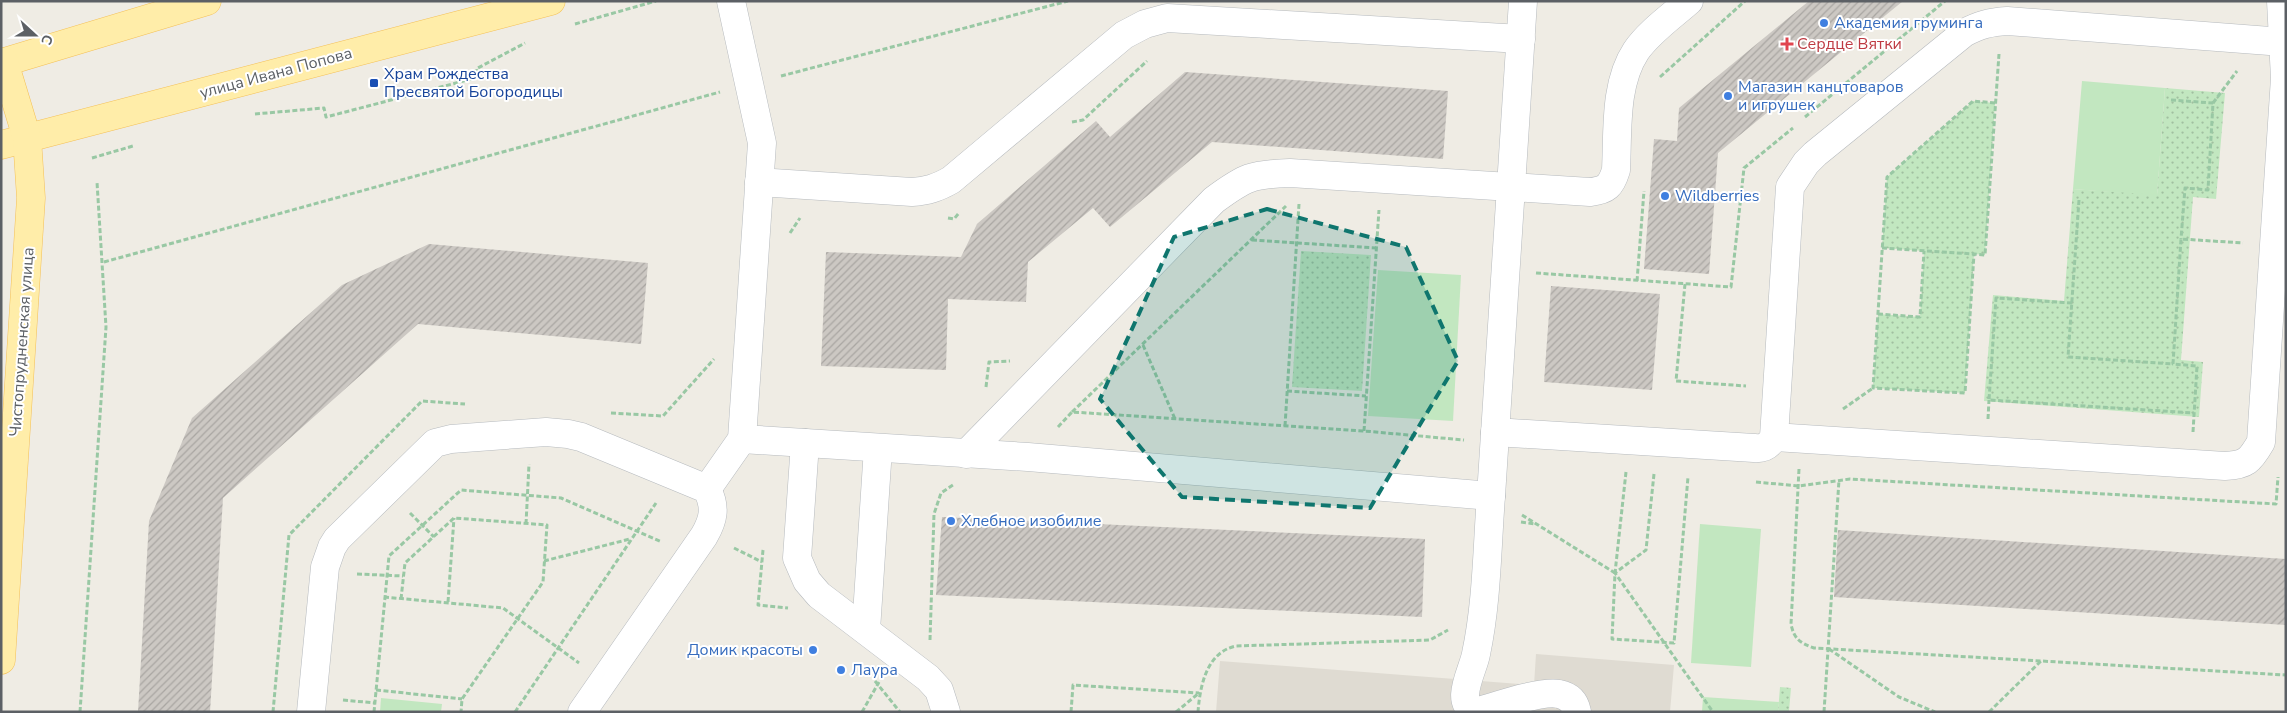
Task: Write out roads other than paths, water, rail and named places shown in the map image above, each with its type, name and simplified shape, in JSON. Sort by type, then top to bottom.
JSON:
[{"type":"main road","points":[[2,61],[207,1]]},
{"type":"main road","name":"улица Ивана Попова","points":[[14,141],[551,1]]},
{"type":"main road","name":"Чистопрудненская улица","points":[[1,660],[31,198],[14,141],[2,61]]},
{"type":"lane","points":[[707,489],[742,439],[762,143],[731,1]]},
{"type":"lane","points":[[1523,1],[1484,598],[1479,639],[1464,695],[1464,703],[1469,709],[1476,712],[1541,695],[1558,693],[1567,696],[1575,704],[1577,712]]},
{"type":"lane","points":[[966,454],[1214,200],[1240,180],[1264,173],[1301,183],[1511,187],[1590,192],[1602,191],[1612,182],[1616,170],[1621,88],[1626,69],[1637,50],[1689,1]]},
{"type":"lane","points":[[1774,438],[2190,464],[2239,465],[2251,458],[2261,442],[2274,245],[2281,212],[2285,78],[2281,1]]},
{"type":"lane","points":[[759,182],[912,192],[927,191],[939,187],[958,174],[1124,36],[1145,24],[1167,18],[1521,39]]},
{"type":"lane","points":[[1495,432],[1763,448],[1770,444],[1774,438],[1790,187],[1814,154],[1964,33],[1979,25],[2001,21],[2283,42]]},
{"type":"lane","points":[[310,712],[324,572],[332,547],[337,539],[435,443],[451,439],[557,432],[581,438],[707,489],[712,499],[714,511],[712,523],[582,712]]},
{"type":"lane","points":[[742,439],[1028,457],[1490,508]]},
{"type":"lane","points":[[805,443],[797,558],[807,581],[818,595],[928,678],[939,690],[946,712]]},
{"type":"lane","points":[[866,630],[878,448]]},
{"type":"place","name":"Академия груминга","points":[[1824,23]]},
{"type":"place","name":"Сердце Вятки","points":[[1787,44]]},
{"type":"place","name":"Храм Рождества Пресвятой Богородицы","points":[[374,83]]},
{"type":"place","name":"Магазин канцтоваров и игрушек","points":[[1728,96]]},
{"type":"place","name":"Wildberries","points":[[1665,196]]},
{"type":"place","name":"Хлебное изобилие","points":[[951,521]]},
{"type":"place","name":"Домик красоты","points":[[813,650]]},
{"type":"place","name":"Лаура","points":[[841,670]]}]
